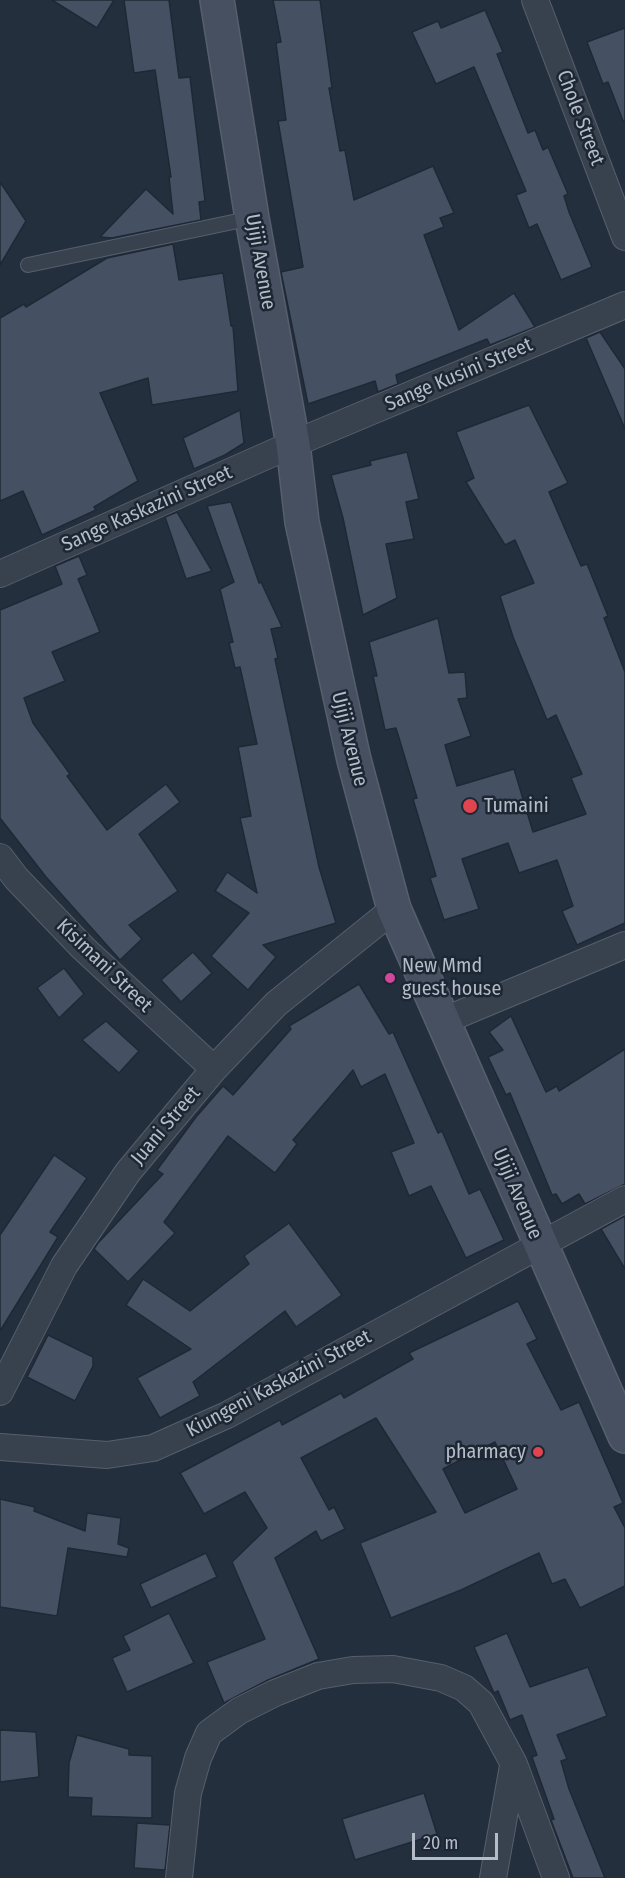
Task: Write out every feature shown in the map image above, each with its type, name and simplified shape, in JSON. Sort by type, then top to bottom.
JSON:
[{"type":"main road","name":"Ujiji Avenue","points":[[217,0],[252,218],[294,444],[302,522],[330,659],[394,909],[539,1245],[625,1436]]},
{"type":"street","name":"Chole Street","points":[[536,0],[625,237]]},
{"type":"street","name":"Sange Kusini Street","points":[[294,444],[625,305]]},
{"type":"street","name":"Sange Kaskazini Street","points":[[0,574],[294,444]]},
{"type":"street","name":"Kisimani Street","points":[[0,857],[16,878],[83,948],[214,1069]]},
{"type":"street","name":"Juani Street","points":[[0,1392],[64,1266],[128,1172],[214,1069],[276,1004],[394,909]]},
{"type":"street","points":[[443,1021],[625,945]]},
{"type":"street","name":"Kiungeni Kaskazini Street","points":[[0,1447],[107,1455],[153,1448],[227,1415],[625,1198]]},
{"type":"street","points":[[179,1878],[188,1793],[198,1758],[209,1733],[239,1711],[266,1697],[318,1676],[353,1670],[393,1669],[441,1678],[464,1688],[481,1703],[514,1764],[556,1878]]},
{"type":"street","points":[[494,1878],[514,1764]]},
{"type":"lane","points":[[28,265],[252,218]]},
{"type":"building","points":[[52,0],[114,0],[97,28]]},
{"type":"building","points":[[124,0],[169,0],[179,78],[190,77],[205,201],[199,202],[201,220],[112,238],[100,237],[146,189],[173,214],[169,177],[171,177],[155,70],[134,73]]},
{"type":"building","points":[[273,0],[320,0],[332,88],[329,88],[340,151],[345,150],[354,200],[433,166],[454,213],[440,218],[444,227],[424,235],[459,330],[514,293],[535,327],[490,345],[487,339],[396,375],[398,384],[378,392],[375,381],[308,404],[281,272],[303,267],[278,121],[286,120],[276,43],[281,42]]},
{"type":"building","points":[[485,10],[503,52],[497,54],[528,133],[535,130],[543,150],[548,147],[568,194],[564,196],[569,212],[592,267],[561,280],[537,224],[529,228],[516,195],[526,191],[474,67],[436,84],[412,32],[438,21],[441,28]]},
{"type":"building","points":[[625,28],[625,121],[623,121],[608,82],[603,84],[587,42]]},
{"type":"building","points":[[0,182],[26,221],[0,265]]},
{"type":"building","points":[[173,244],[179,280],[223,273],[231,326],[233,326],[238,391],[152,405],[148,378],[100,393],[138,481],[94,507],[96,510],[42,535],[23,491],[0,501],[0,318],[24,304],[26,307],[107,258]]},
{"type":"building","points":[[600,332],[625,369],[625,429],[586,338]]},
{"type":"building","points":[[529,405],[568,483],[549,492],[581,566],[587,564],[608,616],[604,618],[625,672],[625,923],[577,945],[562,911],[573,906],[557,860],[519,873],[508,843],[462,859],[479,909],[444,920],[430,878],[436,876],[413,799],[417,798],[396,728],[385,730],[373,676],[377,676],[369,642],[438,618],[449,673],[465,672],[467,698],[458,699],[471,736],[445,745],[457,786],[514,769],[533,832],[586,814],[571,778],[582,774],[556,715],[547,720],[513,637],[500,596],[534,583],[515,540],[505,545],[466,482],[474,478],[456,432]]},
{"type":"building","points":[[240,410],[244,443],[225,455],[194,469],[183,438]]},
{"type":"building","points":[[407,452],[419,499],[406,502],[414,539],[386,544],[397,598],[363,615],[343,518],[331,475],[371,465],[370,461]]},
{"type":"building","points":[[231,502],[259,583],[261,582],[282,627],[271,629],[278,658],[275,659],[319,867],[336,923],[263,945],[276,957],[248,990],[211,956],[249,913],[215,891],[227,872],[257,893],[240,818],[251,816],[238,747],[257,744],[240,667],[235,668],[229,643],[233,642],[220,589],[234,582],[207,506]]},
{"type":"building","points":[[177,512],[212,571],[186,579],[165,517]]},
{"type":"building","points":[[79,556],[87,575],[78,579],[100,632],[52,652],[65,681],[24,698],[33,723],[70,774],[67,776],[107,830],[166,784],[180,802],[139,834],[178,891],[129,925],[142,939],[120,960],[46,877],[0,818],[0,610],[62,584],[55,566]]},
{"type":"building","points":[[193,952],[212,973],[181,1002],[161,980]]},
{"type":"building","points":[[64,968],[84,994],[59,1018],[37,988]]},
{"type":"building","points":[[359,984],[389,1034],[393,1032],[438,1133],[442,1131],[469,1194],[480,1189],[504,1240],[466,1258],[431,1186],[409,1196],[391,1152],[414,1143],[385,1074],[361,1087],[353,1070],[293,1140],[297,1144],[275,1173],[228,1136],[164,1222],[175,1233],[128,1282],[94,1249],[98,1243],[163,1174],[157,1170],[196,1117],[223,1086],[233,1095],[291,1029],[289,1026]]},
{"type":"building","points":[[511,1016],[546,1092],[557,1086],[559,1091],[625,1049],[625,1184],[585,1204],[579,1194],[562,1204],[556,1194],[552,1195],[510,1093],[506,1095],[488,1057],[503,1050],[489,1032]]},
{"type":"building","points":[[106,1021],[139,1051],[119,1073],[82,1040]]},
{"type":"building","points":[[54,1155],[87,1178],[50,1232],[58,1237],[0,1331],[0,1235]]},
{"type":"building","points":[[625,1216],[625,1269],[601,1229]]},
{"type":"building","points":[[289,1223],[342,1295],[296,1327],[285,1311],[193,1382],[200,1396],[160,1418],[137,1378],[191,1349],[126,1305],[143,1279],[190,1311],[249,1264],[244,1256]]},
{"type":"building","points":[[518,1301],[537,1339],[527,1344],[561,1410],[579,1402],[623,1503],[614,1507],[625,1528],[625,1586],[580,1608],[565,1579],[552,1584],[539,1553],[461,1590],[391,1618],[360,1543],[436,1512],[376,1418],[301,1458],[329,1510],[334,1507],[345,1529],[321,1541],[316,1531],[275,1558],[319,1659],[268,1680],[224,1703],[207,1662],[265,1639],[232,1562],[267,1528],[245,1492],[204,1514],[180,1473],[280,1420],[282,1425],[341,1393],[344,1398],[413,1359],[409,1353]],"holes":[[[495,1442],[517,1489],[465,1513],[443,1469]]]},
{"type":"building","points":[[48,1335],[93,1357],[93,1366],[75,1401],[27,1377]]},
{"type":"building","points":[[0,1499],[35,1507],[34,1511],[85,1531],[87,1513],[121,1518],[118,1544],[129,1548],[127,1557],[68,1548],[57,1616],[0,1607]]},
{"type":"building","points":[[206,1553],[217,1577],[151,1608],[140,1584]]},
{"type":"building","points":[[169,1613],[194,1663],[127,1692],[112,1658],[130,1650],[123,1636]]},
{"type":"building","points":[[507,1633],[530,1687],[588,1667],[607,1716],[557,1735],[567,1759],[561,1761],[569,1789],[605,1878],[573,1878],[551,1820],[554,1819],[532,1757],[537,1755],[522,1715],[510,1720],[498,1691],[494,1693],[474,1647]]},
{"type":"building","points":[[0,1730],[36,1732],[39,1777],[0,1782]]},
{"type":"building","points":[[77,1735],[129,1749],[129,1755],[152,1756],[152,1818],[91,1816],[92,1798],[68,1797],[69,1763]]},
{"type":"building","points":[[424,1793],[437,1834],[355,1860],[342,1819]]},
{"type":"building","points":[[137,1823],[170,1825],[165,1870],[134,1868]]},
{"type":"place","name":"Tumaini","points":[[470,806]]},
{"type":"place","name":"New Mmd guest house","points":[[390,978]]},
{"type":"place","name":"pharmacy","points":[[538,1452]]}]
